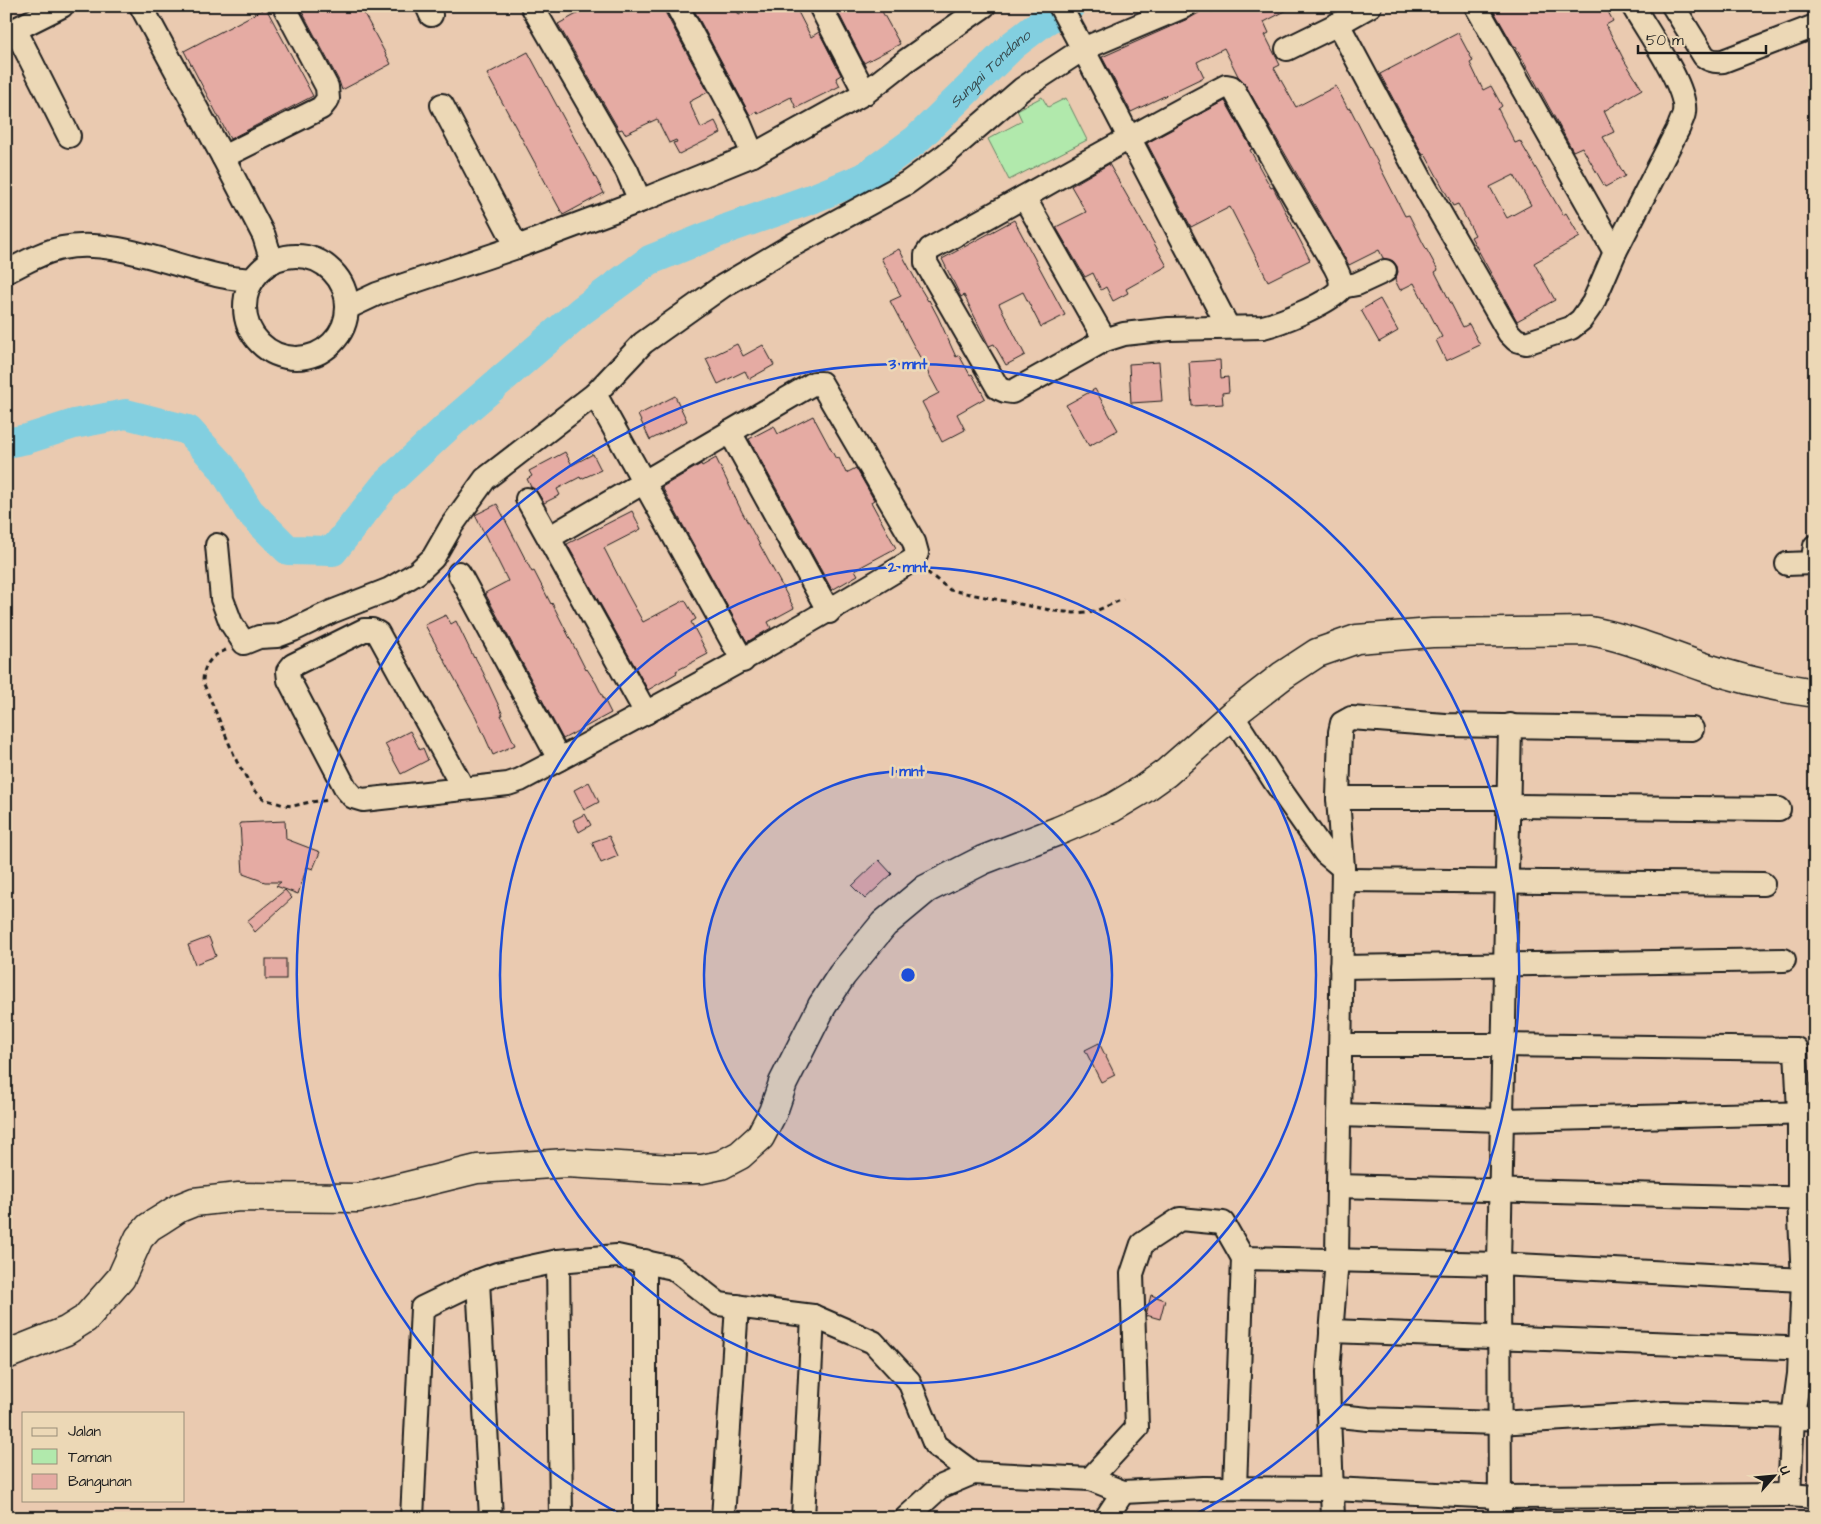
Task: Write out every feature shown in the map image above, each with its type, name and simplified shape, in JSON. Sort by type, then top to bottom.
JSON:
[{"type":"main road","points":[[6,1355],[66,1331],[85,1319],[121,1278],[139,1238],[156,1223],[179,1208],[194,1202],[239,1197],[359,1198],[477,1169],[566,1163],[673,1169],[702,1169],[721,1165],[740,1154],[760,1137],[773,1112],[783,1083],[822,1006],[842,975],[884,924],[926,889],[983,860],[1058,832],[1112,808],[1142,790],[1166,773],[1232,715],[1282,676],[1317,653],[1357,639],[1432,633],[1590,631],[1611,635],[1709,669],[1792,690],[1815,693]]},
{"type":"street","points":[[62,6],[11,31],[69,136]]},
{"type":"street","points":[[141,6],[277,260]]},
{"type":"street","points":[[223,157],[321,108],[328,99],[326,87],[284,6]]},
{"type":"street","points":[[532,6],[627,171],[640,202]]},
{"type":"street","points":[[677,6],[739,122],[753,155]]},
{"type":"street","points":[[820,6],[865,93]]},
{"type":"street","points":[[346,299],[377,294],[517,247],[640,202],[753,155],[865,93],[907,60],[984,6]]},
{"type":"street","points":[[1060,6],[1228,327]]},
{"type":"street","points":[[216,545],[222,599],[231,623],[244,643],[259,637],[277,636],[390,589],[417,573],[433,558],[452,525],[486,479],[595,394],[643,343],[723,286],[791,246],[907,183],[944,156],[1079,41],[1184,6]]},
{"type":"street","points":[[1287,49],[1370,6]]},
{"type":"street","points":[[1476,6],[1615,252]]},
{"type":"street","points":[[1338,24],[1424,185],[1509,334],[1516,340],[1526,343],[1571,328],[1581,320],[1593,302],[1615,252],[1684,112],[1683,96],[1675,78],[1633,6]]},
{"type":"street","points":[[1673,6],[1704,56],[1716,62],[1815,26]]},
{"type":"street","points":[[1226,86],[1231,87],[1335,267],[1340,279],[1340,287],[1335,294],[1313,307],[1263,327],[1169,329],[1124,334],[1105,340],[1012,392],[1005,392],[998,388],[926,263],[926,256],[930,248],[1024,197],[1128,138],[1226,86]]},
{"type":"street","points":[[442,105],[517,247]]},
{"type":"street","points":[[1024,197],[1105,340]]},
{"type":"street","points":[[6,272],[40,255],[62,248],[85,246],[120,249],[227,277],[249,288]]},
{"type":"street","points":[[302,256],[321,263],[335,274],[346,299],[346,316],[340,333],[321,352],[304,358],[286,357],[270,351],[256,339],[251,331],[246,314],[249,288],[264,266],[277,260],[302,256]]},
{"type":"street","points":[[1340,287],[1357,284],[1385,271]]},
{"type":"street","points":[[463,788],[378,633],[372,630],[364,630],[292,665],[288,671],[289,680],[346,789],[353,797],[363,800],[508,784],[520,780],[744,661],[829,612],[913,560],[917,553],[914,542],[821,383],[814,382],[550,537]]},
{"type":"street","points":[[595,394],[744,661]]},
{"type":"street","points":[[730,432],[829,612]]},
{"type":"street","points":[[527,498],[646,713]]},
{"type":"street","points":[[1787,564],[1814,558]]},
{"type":"street","points":[[459,574],[559,759]]},
{"type":"street","points":[[1232,715],[1274,782],[1343,874],[1507,882],[1763,884]]},
{"type":"street","points":[[1333,1518],[1328,1372],[1337,1259],[1343,874],[1338,798],[1340,732],[1342,723],[1351,718],[1445,725],[1692,729]]},
{"type":"street","points":[[1500,1507],[1498,1337],[1510,725]]},
{"type":"street","points":[[1338,798],[1779,809]]},
{"type":"street","points":[[1341,967],[1784,960]]},
{"type":"street","points":[[1340,1045],[1806,1049],[1808,1349],[1804,1418],[1789,1495]]},
{"type":"street","points":[[1339,1115],[1502,1120],[1807,1112]]},
{"type":"street","points":[[1338,1186],[1501,1192],[1807,1198]]},
{"type":"street","points":[[1090,1479],[1137,1428],[1132,1274],[1142,1244],[1180,1219],[1223,1224],[1243,1258],[1235,1488]]},
{"type":"street","points":[[412,1518],[422,1308],[497,1274],[558,1261],[618,1256],[673,1268],[719,1304],[813,1316],[874,1342],[910,1381],[935,1445],[973,1473]]},
{"type":"street","points":[[1243,1258],[1499,1264],[1807,1277]]},
{"type":"street","points":[[558,1261],[561,1518]]},
{"type":"street","points":[[644,1518],[645,1262]]},
{"type":"street","points":[[478,1281],[490,1518]]},
{"type":"street","points":[[723,1518],[737,1306]]},
{"type":"street","points":[[803,1518],[813,1316]]},
{"type":"street","points":[[1331,1331],[1808,1349]]},
{"type":"street","points":[[1329,1415],[1368,1419],[1498,1422],[1665,1413],[1804,1418]]},
{"type":"street","points":[[906,1518],[940,1487],[973,1473],[1090,1479],[1124,1492],[1203,1488],[1332,1488],[1500,1507],[1789,1495],[1815,1497]]},
{"type":"street","points":[[1106,1518],[1124,1492]]},
{"type":"path","points":[[913,560],[950,590],[1021,605],[1074,613],[1096,611],[1123,600]]},
{"type":"path","points":[[244,643],[218,654],[208,662],[203,671],[203,682],[237,762],[249,784],[264,798],[284,805],[293,806],[353,797]]},
{"type":"green space","points":[[1042,97],[1048,107],[1066,98],[1087,140],[1009,180],[988,139],[1022,121],[1017,110]]},
{"type":"building","points":[[299,6],[360,6],[391,64],[342,90]]},
{"type":"building","points":[[592,6],[664,6],[665,12],[708,92],[689,102],[701,128],[715,121],[721,133],[679,154],[673,143],[677,142],[676,140],[669,143],[657,119],[625,134],[622,129],[619,130],[558,24]]},
{"type":"building","points":[[692,6],[735,6],[739,15],[755,6],[795,6],[811,37],[819,32],[841,75],[836,78],[840,86],[796,108],[791,97],[758,114],[757,111],[750,115]]},
{"type":"building","points":[[835,6],[879,6],[900,44],[864,63]]},
{"type":"building","points":[[1222,6],[1295,6],[1264,22],[1269,33],[1265,35],[1280,65],[1274,68],[1296,107],[1336,86],[1348,109],[1350,108],[1405,216],[1409,215],[1438,270],[1435,272],[1463,327],[1469,324],[1480,345],[1446,361],[1436,340],[1442,337],[1414,283],[1400,290],[1395,280],[1398,272],[1397,266],[1393,261],[1383,258],[1379,250],[1349,265],[1245,84],[1238,76],[1224,48],[1197,62],[1204,77],[1131,112],[1102,57],[1190,18],[1209,7],[1211,12]]},
{"type":"building","points":[[1491,6],[1605,6],[1613,21],[1606,25],[1642,89],[1604,111],[1614,132],[1603,137],[1625,176],[1605,187],[1582,147],[1573,151],[1516,47]]},
{"type":"building","points":[[266,8],[313,96],[230,139],[184,51]]},
{"type":"building","points":[[1458,33],[1473,61],[1470,63],[1483,90],[1491,86],[1502,106],[1498,109],[1515,143],[1520,141],[1563,215],[1566,213],[1580,237],[1534,263],[1555,300],[1517,321],[1471,237],[1475,235],[1458,204],[1453,206],[1425,154],[1423,155],[1380,74]],"holes":[[[1514,175],[1531,205],[1507,218],[1490,187]]]},
{"type":"building","points":[[528,52],[604,193],[563,215],[487,74]]},
{"type":"building","points":[[1225,101],[1271,188],[1273,187],[1310,260],[1268,281],[1230,207],[1191,227],[1147,143]]},
{"type":"building","points":[[1109,164],[1167,266],[1126,289],[1128,293],[1113,301],[1106,287],[1101,290],[1093,273],[1085,277],[1056,227],[1086,212],[1071,186]]},
{"type":"building","points":[[1014,220],[1065,315],[1041,327],[1023,292],[999,304],[1025,355],[1006,365],[994,344],[989,346],[964,295],[961,297],[942,259]]},
{"type":"building","points":[[899,249],[938,317],[956,357],[959,355],[985,398],[957,414],[965,430],[942,442],[922,402],[939,393],[890,301],[901,296],[881,258]]},
{"type":"building","points":[[1380,299],[1398,331],[1379,342],[1361,310]]},
{"type":"building","points":[[737,344],[743,356],[763,345],[774,365],[749,379],[745,371],[718,384],[706,359]]},
{"type":"building","points":[[1220,360],[1221,378],[1228,377],[1229,392],[1222,393],[1223,404],[1192,406],[1189,362]]},
{"type":"building","points":[[1159,362],[1162,401],[1131,403],[1129,364]]},
{"type":"building","points":[[1095,389],[1118,430],[1089,446],[1066,405]]},
{"type":"building","points":[[675,396],[687,421],[650,440],[638,415]]},
{"type":"building","points":[[813,416],[836,459],[839,458],[846,473],[856,468],[874,500],[871,502],[896,548],[855,570],[858,575],[832,590],[749,439],[774,426],[778,434]]},
{"type":"building","points":[[565,452],[572,465],[593,454],[601,470],[581,479],[580,477],[557,489],[560,495],[544,503],[527,479],[532,476],[529,471]]},
{"type":"building","points":[[716,458],[742,512],[794,608],[768,622],[771,628],[747,642],[662,487],[701,464],[702,466]]},
{"type":"building","points":[[497,504],[532,572],[534,571],[552,603],[586,670],[596,683],[611,713],[563,739],[485,593],[508,581],[475,515]]},
{"type":"building","points":[[632,511],[641,529],[604,548],[627,593],[643,622],[685,600],[696,619],[691,622],[708,654],[676,671],[677,673],[648,690],[567,544]]},
{"type":"building","points":[[446,615],[451,624],[456,621],[483,672],[515,745],[493,755],[476,717],[425,625]]},
{"type":"building","points":[[410,731],[420,750],[423,748],[428,760],[401,774],[385,744]]},
{"type":"building","points":[[589,782],[599,802],[584,810],[574,790]]},
{"type":"building","points":[[585,814],[591,825],[579,832],[573,820]]},
{"type":"building","points":[[285,821],[286,839],[320,852],[313,869],[307,867],[298,894],[276,886],[281,882],[265,882],[243,874],[240,823]]},
{"type":"building","points":[[609,836],[618,856],[601,863],[592,842]]},
{"type":"building","points":[[879,860],[892,874],[865,899],[852,886]]},
{"type":"building","points":[[285,890],[292,898],[255,932],[247,921]]},
{"type":"building","points":[[209,937],[216,956],[195,964],[188,945]]},
{"type":"building","points":[[266,959],[286,959],[286,979],[266,979]]},
{"type":"building","points":[[1099,1043],[1115,1075],[1101,1082],[1085,1050]]},
{"type":"building","points":[[1151,1295],[1165,1300],[1160,1319],[1146,1315]]},
{"type":"waterway","name":"Sungai Tondano","points":[[6,443],[27,439],[74,424],[126,414],[188,430],[222,467],[249,511],[288,550],[333,551],[385,485],[459,416],[581,311],[650,260],[865,177],[916,140],[1013,45],[1043,22],[1070,6]]}]
